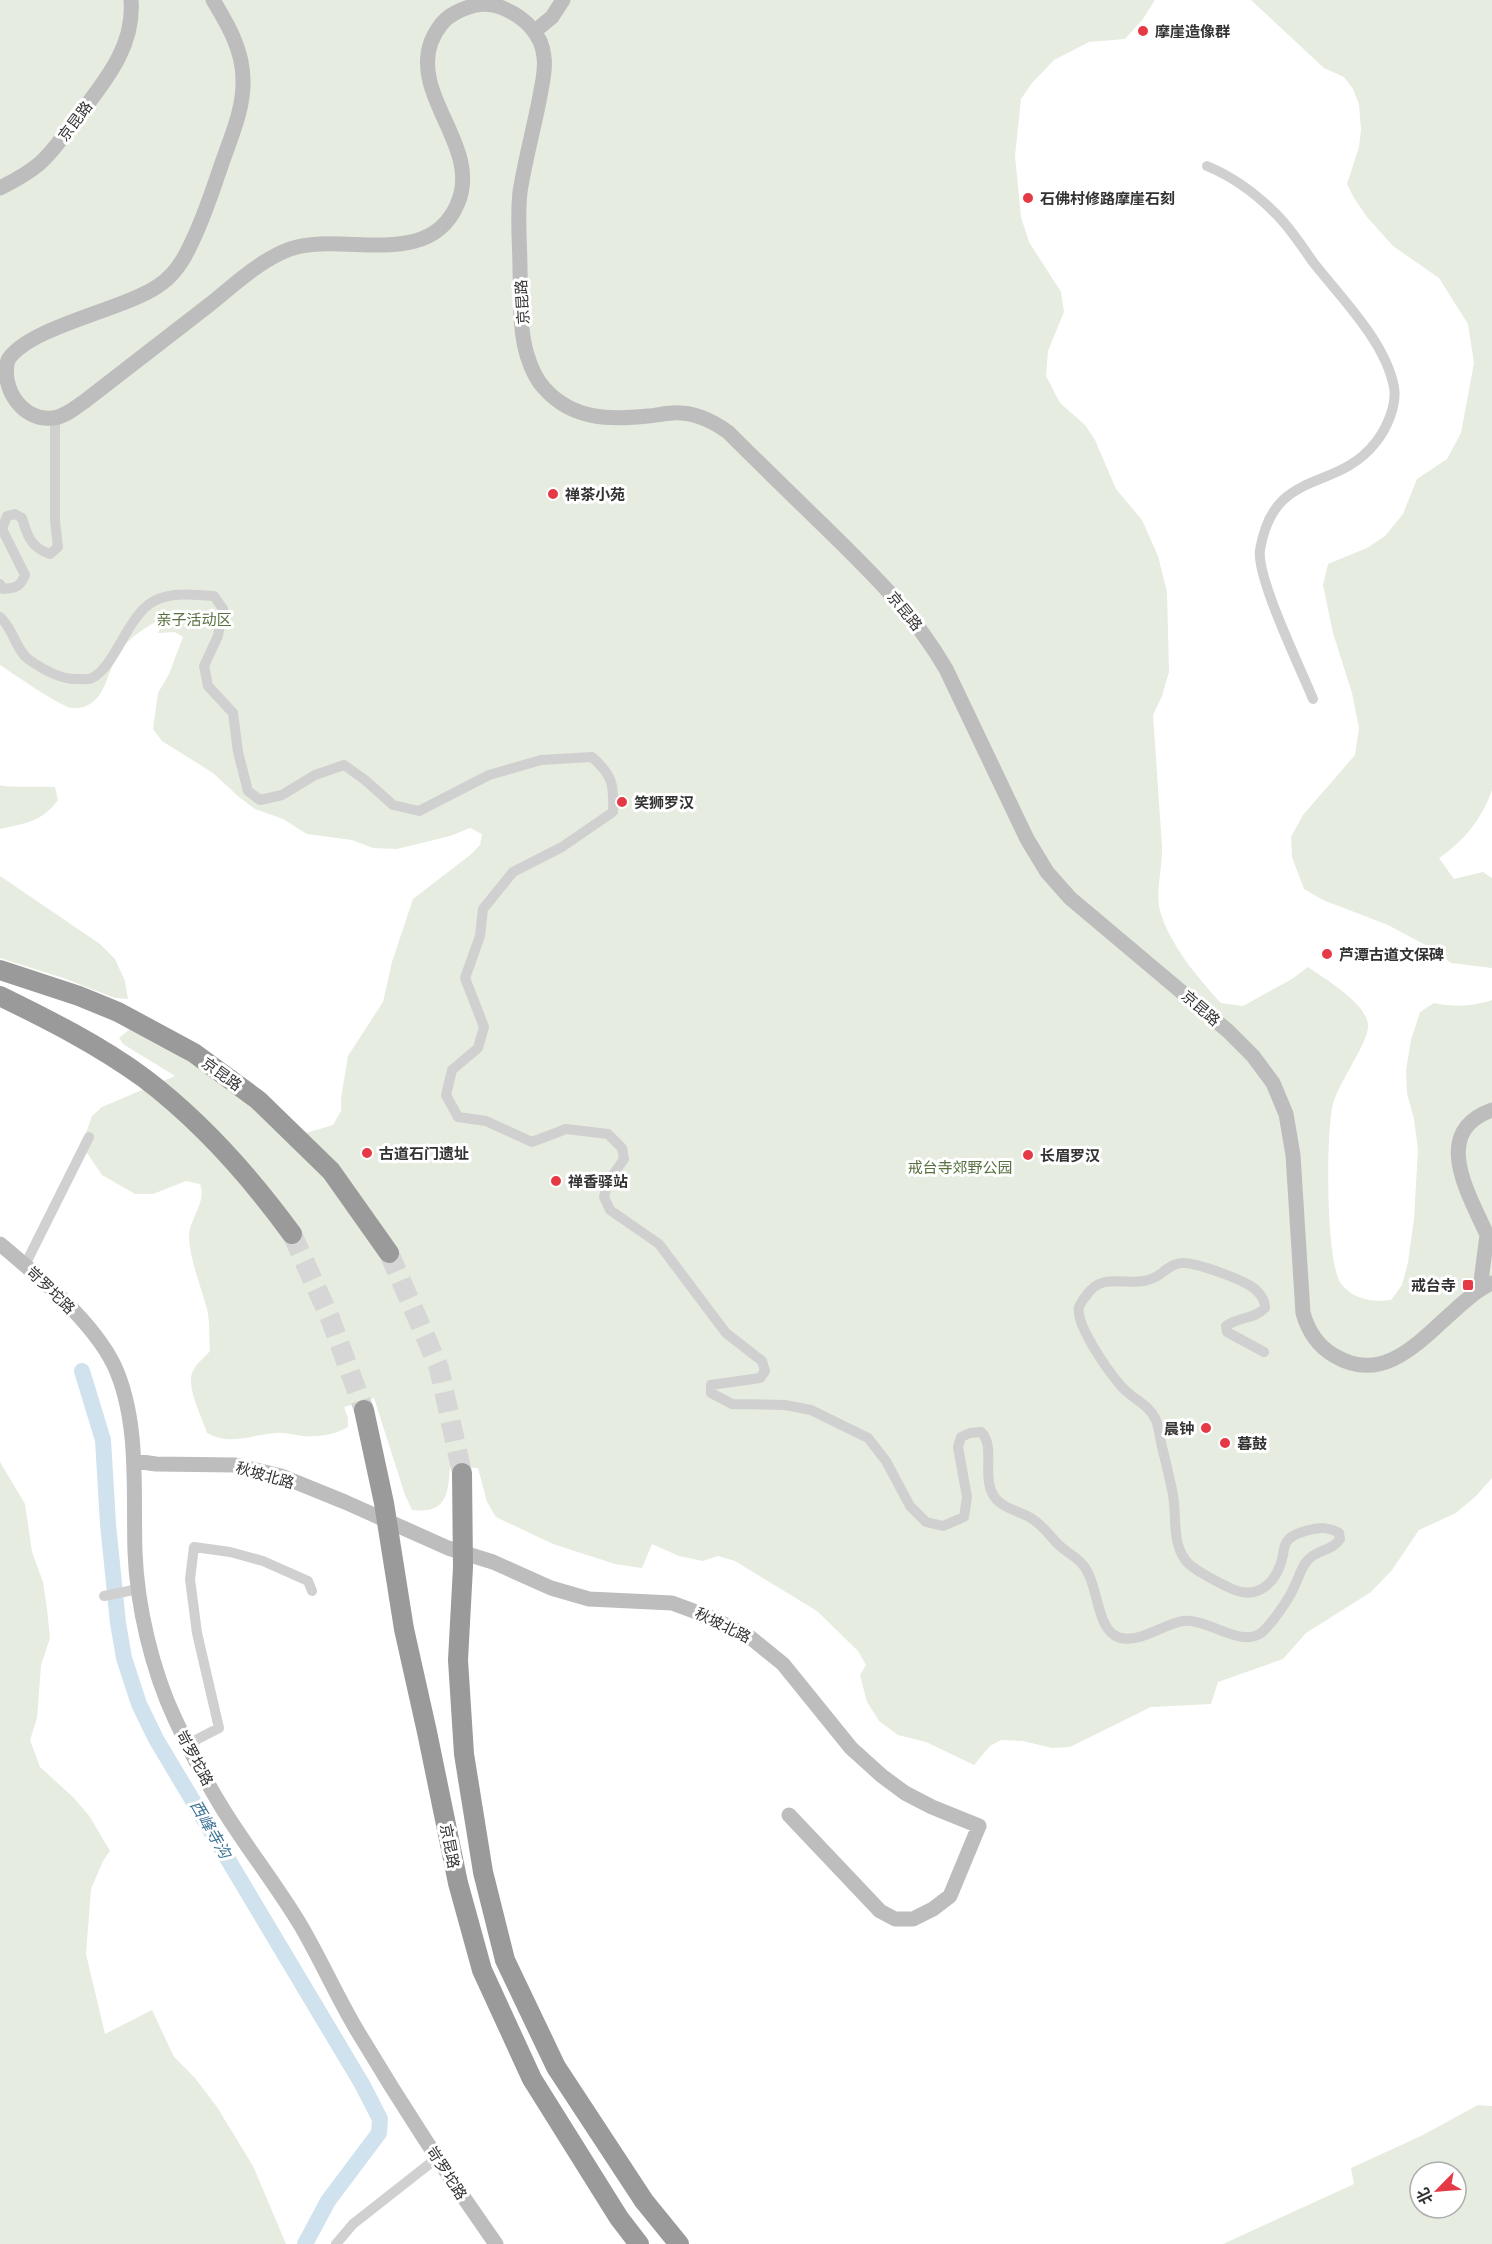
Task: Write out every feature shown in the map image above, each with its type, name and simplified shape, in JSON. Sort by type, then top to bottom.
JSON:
[{"type":"highway","name":"京昆路","points":[[0,970],[79,996],[118,1012],[194,1053],[258,1100],[331,1171],[389,1253]]},
{"type":"highway","points":[[0,996],[52,1022],[119,1061],[176,1103],[228,1153],[292,1234]]},
{"type":"highway","name":"京昆路","points":[[364,1410],[384,1503],[404,1629],[458,1883],[482,1970],[532,2079],[619,2218],[639,2244]]},
{"type":"highway","name":"京昆路","points":[[462,1473],[463,1567],[458,1660],[464,1754],[483,1872],[504,1960],[556,2067],[644,2201],[679,2244]]},
{"type":"main road","name":"京昆路","points":[[0,188],[25,175],[41,162],[111,73],[128,37],[132,18],[130,0]]},
{"type":"main road","points":[[213,0],[236,42],[243,79],[236,123],[201,221],[170,278],[146,293],[26,342],[8,360],[4,371],[4,381],[12,402],[31,416],[41,419],[55,418],[85,401],[250,273],[290,249],[320,244],[409,243],[423,239],[436,231],[458,205],[462,187],[462,167],[457,148],[430,81],[428,50],[438,27],[449,16],[474,4],[486,4],[501,7],[525,21],[535,31],[552,17],[563,0]]},
{"type":"main road","name":"京昆路","points":[[535,31],[545,60],[521,190],[520,264],[526,351],[531,366],[544,388],[569,408],[594,417],[627,418],[681,413],[705,418],[716,424],[728,432],[874,575],[907,611],[946,669],[1027,840],[1047,872],[1070,898],[1228,1031],[1253,1056],[1273,1083],[1286,1114],[1293,1155],[1303,1313],[1306,1323],[1325,1350],[1338,1358],[1364,1366],[1379,1365],[1395,1359],[1421,1341],[1486,1286]]},
{"type":"main road","points":[[1486,1286],[1490,1238],[1462,1178],[1458,1160],[1458,1143],[1462,1132],[1470,1122],[1492,1110]]},
{"type":"main road","name":"岢罗坨路","points":[[0,1245],[25,1265],[78,1316],[114,1365],[129,1419],[135,1461],[135,1551],[142,1612],[163,1688],[188,1744],[220,1804],[290,1908],[356,2029],[437,2158],[496,2244]]},
{"type":"main road","name":"秋坡北路","points":[[135,1461],[156,1464],[235,1465],[281,1476],[448,1548],[493,1562],[551,1587],[589,1599],[672,1603],[710,1617],[751,1638],[783,1664],[851,1748],[882,1776],[905,1793],[932,1807],[979,1826],[950,1896],[933,1909],[913,1919],[895,1919],[880,1911],[789,1815]]},
{"type":"street","points":[[1207,166],[1228,175],[1275,212],[1373,338],[1394,388],[1390,418],[1376,442],[1353,465],[1304,485],[1283,498],[1268,519],[1259,552],[1262,575],[1313,699]]},
{"type":"street","points":[[0,584],[3,589],[17,588],[22,584],[25,575],[2,529],[7,516],[15,514],[22,518],[27,533],[39,550],[50,554],[58,547],[55,521],[55,418]]},
{"type":"street","points":[[0,617],[8,624],[25,657],[50,673],[72,679],[91,678],[104,667],[133,621],[148,604],[175,593],[214,596],[223,609],[218,636],[204,666],[208,686],[233,713],[238,752],[248,791],[260,800],[282,795],[315,775],[344,765],[393,805],[419,811],[489,775],[541,760],[592,757],[605,769],[614,788],[613,812],[562,847],[513,873],[483,909],[480,936],[465,978],[484,1028],[478,1048],[452,1070],[446,1095],[458,1117],[486,1121],[532,1142],[566,1130],[608,1134],[622,1148],[624,1159],[608,1182],[604,1197],[610,1210],[659,1244],[726,1333],[762,1361],[765,1371],[760,1378],[711,1385],[711,1393],[732,1404],[784,1405],[811,1410],[868,1438],[886,1461],[910,1506],[926,1522],[943,1526],[964,1517],[967,1497],[958,1447],[961,1437],[981,1432],[987,1442],[987,1474],[996,1500],[1029,1517],[1082,1564],[1091,1577],[1106,1627],[1114,1635],[1128,1639],[1183,1621],[1199,1622],[1239,1637],[1250,1638],[1260,1633],[1269,1624],[1294,1588],[1308,1558],[1337,1545],[1340,1539],[1339,1533],[1330,1528],[1320,1527],[1298,1533],[1283,1547],[1274,1578],[1264,1589],[1253,1593],[1241,1593],[1230,1589],[1189,1564],[1181,1551],[1177,1538],[1173,1495],[1156,1421],[1149,1408],[1120,1385],[1080,1322],[1080,1305],[1091,1288],[1099,1283],[1151,1281],[1171,1266],[1181,1263],[1191,1264],[1247,1284],[1265,1300],[1265,1308],[1261,1313],[1237,1319],[1226,1326],[1227,1332],[1264,1352]]},
{"type":"street","points":[[25,1265],[89,1137]]},
{"type":"street","points":[[188,1744],[219,1728],[197,1633],[190,1579],[194,1547],[230,1552],[263,1561],[308,1581],[312,1591]]},
{"type":"street","points":[[106,1596],[138,1589]]},
{"type":"street","points":[[336,2244],[353,2224],[437,2158]]},
{"type":"green space","points":[[0,0],[1155,0],[1143,19],[1125,39],[1089,42],[1054,60],[1032,83],[1021,99],[1015,156],[1021,217],[1029,242],[1061,292],[1064,312],[1048,351],[1046,376],[1060,403],[1085,425],[1095,440],[1116,489],[1142,520],[1158,556],[1167,592],[1169,672],[1162,696],[1153,715],[1162,846],[1158,896],[1160,911],[1178,948],[1194,972],[1221,1003],[1243,1006],[1292,979],[1308,967],[1344,993],[1361,1009],[1366,1018],[1368,1026],[1364,1042],[1333,1104],[1328,1168],[1330,1226],[1336,1273],[1347,1290],[1364,1299],[1391,1300],[1402,1285],[1408,1262],[1414,1219],[1418,1150],[1414,1119],[1407,1093],[1406,1070],[1411,1040],[1420,1012],[1434,1003],[1463,1006],[1492,1000],[1492,1478],[1476,1496],[1456,1513],[1419,1530],[1392,1570],[1371,1592],[1306,1633],[1283,1659],[1218,1682],[1211,1704],[1151,1707],[1070,1747],[1052,1748],[1023,1741],[1001,1740],[990,1746],[974,1765],[926,1742],[898,1735],[879,1721],[867,1702],[860,1675],[866,1665],[858,1651],[817,1611],[735,1561],[718,1556],[703,1561],[679,1556],[652,1544],[642,1568],[615,1564],[553,1544],[496,1517],[487,1502],[478,1468],[450,1467],[446,1494],[439,1505],[432,1509],[412,1510],[405,1495],[374,1398],[344,1407],[348,1427],[326,1435],[303,1436],[279,1433],[241,1439],[224,1439],[207,1433],[191,1383],[194,1369],[210,1351],[208,1314],[189,1237],[200,1205],[202,1191],[200,1184],[186,1181],[153,1194],[135,1194],[102,1175],[85,1150],[84,1139],[92,1116],[102,1107],[175,1076],[123,1044],[119,1038],[130,1029],[174,1049],[234,1088],[277,1130],[306,1133],[333,1125],[341,1111],[348,1056],[383,1002],[392,962],[413,899],[469,856],[480,845],[482,834],[470,828],[450,836],[397,849],[373,848],[352,840],[307,834],[283,819],[255,809],[213,773],[162,741],[153,729],[158,693],[169,674],[183,637],[175,632],[158,633],[162,624],[155,622],[129,641],[117,656],[98,698],[83,707],[72,708],[58,702],[0,665]]},
{"type":"green space","points":[[1251,0],[1492,0],[1492,790],[1488,801],[1471,828],[1439,858],[1454,879],[1483,872],[1492,878],[1492,968],[1451,963],[1431,948],[1388,925],[1323,900],[1304,889],[1292,857],[1291,837],[1303,815],[1355,755],[1359,728],[1352,693],[1333,633],[1323,585],[1328,564],[1367,548],[1385,536],[1403,514],[1417,479],[1447,459],[1461,433],[1474,363],[1468,324],[1439,278],[1393,246],[1367,217],[1347,184],[1359,147],[1361,130],[1359,104],[1353,89],[1344,77],[1324,68]]},
{"type":"green space","points":[[0,785],[55,787],[58,800],[39,817],[26,823],[0,829]]},
{"type":"green space","points":[[0,876],[100,944],[115,959],[125,981],[128,999],[115,998],[63,978],[0,958]]},
{"type":"green space","points":[[0,1462],[25,1504],[32,1552],[43,1582],[47,1609],[50,1638],[41,1665],[37,1718],[30,1740],[40,1767],[74,1798],[90,1817],[110,1851],[91,1889],[86,1954],[105,2034],[152,2010],[174,2057],[195,2078],[217,2107],[253,2166],[286,2244],[0,2244]]},
{"type":"green space","points":[[1478,2105],[1492,2106],[1492,2244],[1223,2244],[1354,2184],[1351,2168],[1421,2136]]},
{"type":"waterway","name":"西峰寺沟","points":[[82,1371],[103,1440],[108,1524],[118,1623],[124,1658],[139,1704],[156,1739],[362,2084],[380,2119],[379,2133],[328,2201],[305,2244]]},
{"type":"tunnel","points":[[292,1234],[330,1318],[364,1410]]},
{"type":"tunnel","points":[[389,1253],[439,1368],[462,1473]]},
{"type":"place","name":"摩崖造像群","points":[[1143,31]]},
{"type":"place","name":"石佛村修路摩崖石刻","points":[[1028,198]]},
{"type":"place","name":"禅茶小苑","points":[[553,494]]},
{"type":"place","name":"笑狮罗汉","points":[[622,802]]},
{"type":"place","name":"芦潭古道文保碑","points":[[1327,954]]},
{"type":"place","name":"古道石门遗址","points":[[367,1153]]},
{"type":"place","name":"长眉罗汉","points":[[1028,1155]]},
{"type":"place","name":"禅香驿站","points":[[556,1181]]},
{"type":"place","name":"戒台寺","points":[[1468,1285]]},
{"type":"place","name":"晨钟","points":[[1206,1428]]},
{"type":"place","name":"暮鼓","points":[[1225,1443]]},
{"type":"park label","name":"亲子活动区","points":[[194,619]]},
{"type":"park label","name":"戒台寺郊野公园","points":[[960,1167]]}]
